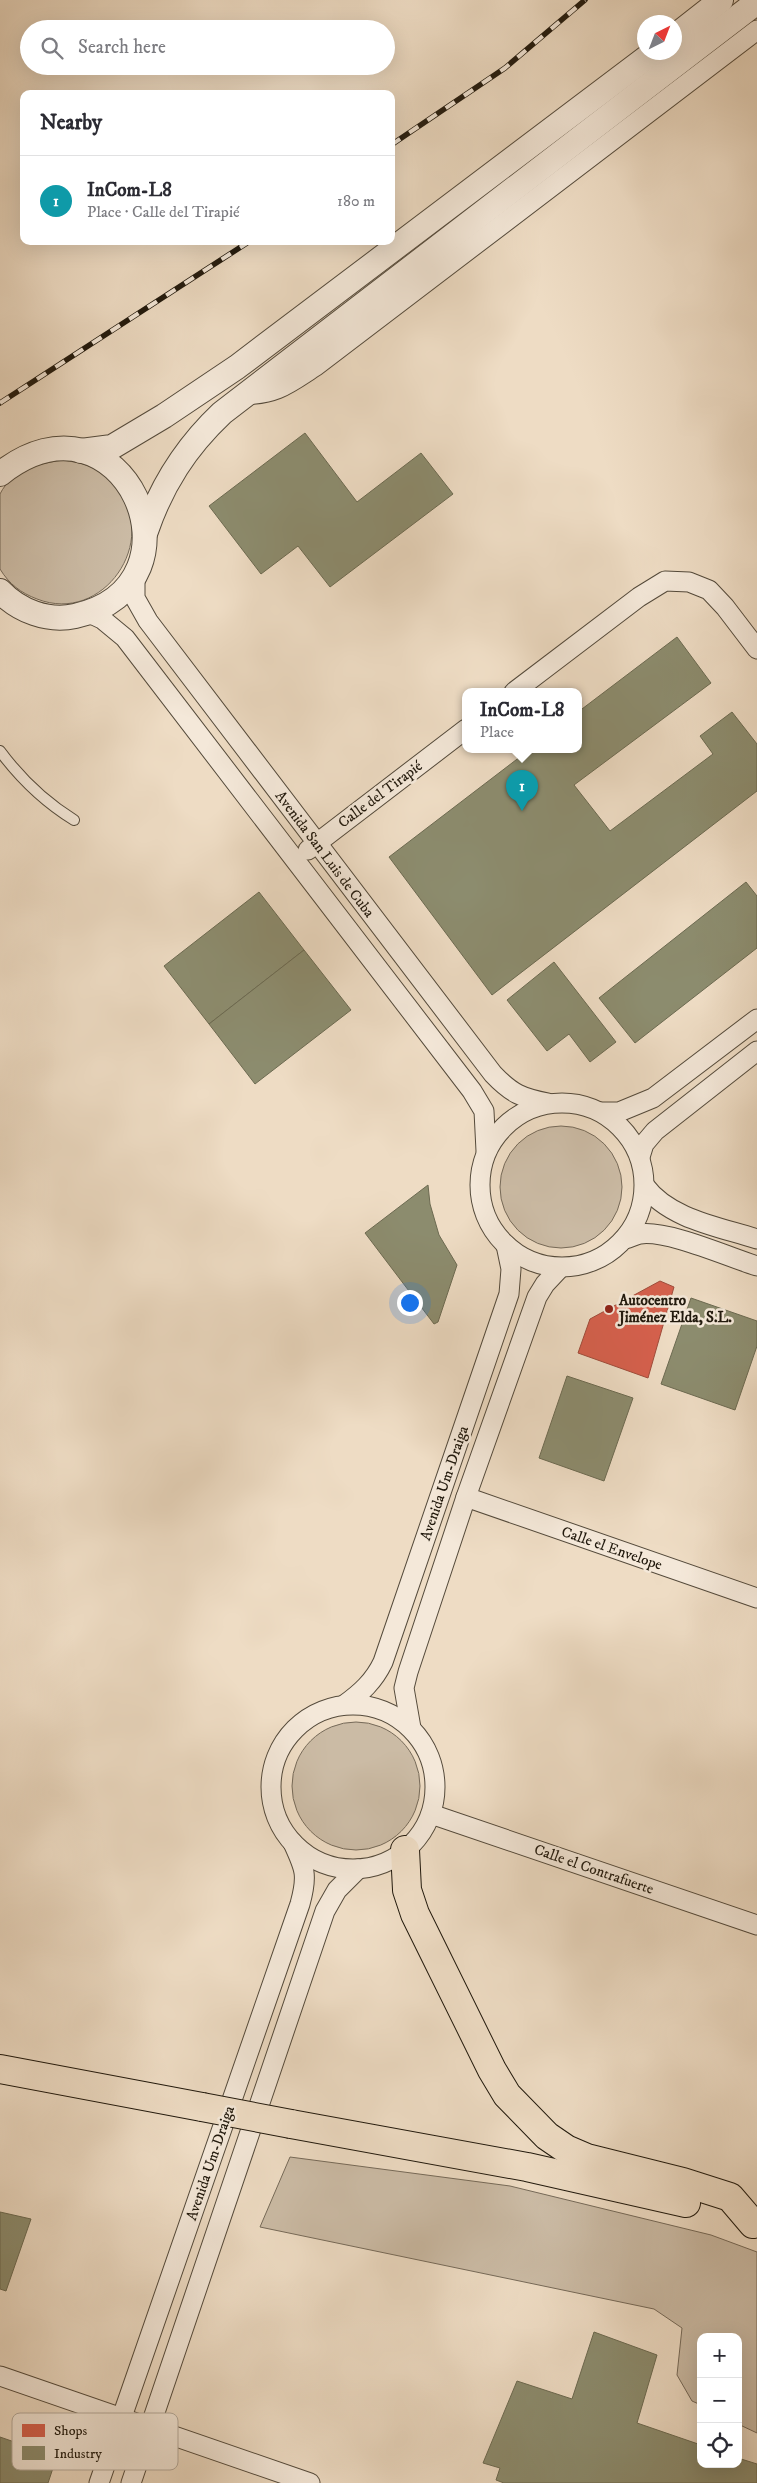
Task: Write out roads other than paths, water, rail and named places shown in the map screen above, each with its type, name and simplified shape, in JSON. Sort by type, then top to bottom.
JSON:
[{"type":"main road","points":[[405,1850],[407,1890],[415,1914],[492,2070],[508,2095],[526,2115],[547,2136],[566,2149],[587,2158],[683,2182],[730,2197],[755,2225]]},
{"type":"main road","points":[[0,2069],[526,2166],[673,2199],[755,2225]]},
{"type":"street","points":[[682,31],[721,0]]},
{"type":"street","points":[[146,531],[160,494],[185,452],[205,429],[243,395],[757,2]]},
{"type":"street","points":[[243,395],[266,394],[284,387],[316,366],[757,30]]},
{"type":"street","points":[[0,474],[17,461],[37,452],[59,449],[81,451],[112,447],[164,416],[238,367],[643,60]]},
{"type":"street","points":[[0,611],[28,611],[69,618],[89,613],[108,604],[135,575],[145,546],[146,531],[142,509],[119,472],[102,459],[81,451]]},
{"type":"street","name":"Avenida San Luis de Cuba","points":[[135,575],[135,598],[148,621],[493,1074],[508,1090],[525,1099],[548,1103]]},
{"type":"street","points":[[519,688],[652,587],[665,581],[700,584],[709,590],[725,607],[757,649]]},
{"type":"street","points":[[0,590],[8,599],[28,611]]},
{"type":"street","name":"Avenida San Luis de Cuba","points":[[89,613],[102,619],[125,638],[472,1092],[484,1111],[486,1151]]},
{"type":"street","name":"Calle del Tirapié","points":[[295,860],[462,732]]},
{"type":"street","points":[[601,1112],[619,1112],[653,1098],[757,1019]]},
{"type":"street","points":[[640,1157],[644,1144],[662,1124],[757,1051]]},
{"type":"street","points":[[625,1240],[636,1223],[643,1205],[645,1186],[640,1157],[625,1131],[601,1112],[576,1103],[548,1103],[523,1112],[501,1129],[486,1151],[480,1176],[481,1201],[490,1225],[506,1245],[531,1262],[560,1268],[584,1265],[606,1255],[625,1240],[640,1234],[665,1237],[757,1266]]},
{"type":"street","points":[[645,1186],[654,1199],[671,1209],[757,1240]]},
{"type":"street","name":"Avenida Um-Draiga","points":[[344,1705],[362,1692],[372,1681],[383,1662],[509,1294],[511,1269],[506,1245]]},
{"type":"street","name":"Avenida Um-Draiga","points":[[411,1728],[404,1688],[466,1497],[536,1297],[560,1268]]},
{"type":"street","name":"Calle el Envelope","points":[[466,1497],[757,1598]]},
{"type":"street","points":[[344,1705],[362,1705],[380,1709],[396,1717],[411,1728],[425,1747],[434,1768],[436,1792],[431,1814],[423,1831],[405,1850],[383,1864],[358,1869],[320,1862],[293,1843],[283,1828],[273,1803],[272,1776],[276,1758],[284,1742],[303,1723],[326,1709],[344,1705]]},
{"type":"street","name":"Calle el Contrafuerte","points":[[431,1814],[757,1925]]},
{"type":"street","name":"Avenida Um-Draiga","points":[[139,2413],[306,1883],[304,1866],[293,1843]]},
{"type":"street","name":"Avenida Um-Draiga","points":[[139,2413],[324,1911],[336,1890],[358,1869]]},
{"type":"street","points":[[0,2376],[109,2413]]},
{"type":"street","points":[[178,2437],[310,2483]]},
{"type":"street","name":"Avenida Um-Draiga","points":[[99,2483],[107,2470]]},
{"type":"street","name":"Avenida Um-Draiga","points":[[131,2483],[132,2470]]},
{"type":"lane","points":[[0,751],[32,788],[54,808],[74,820]]},
{"type":"railway","points":[[395,142],[505,68],[585,0]]},
{"type":"railway","points":[[0,403],[244,245]]},
{"type":"place","name":"InCom-L8","points":[[522,811]]},
{"type":"place","name":"Autocentro Jiménez Elda, S.L.","points":[[609,1309]]}]
